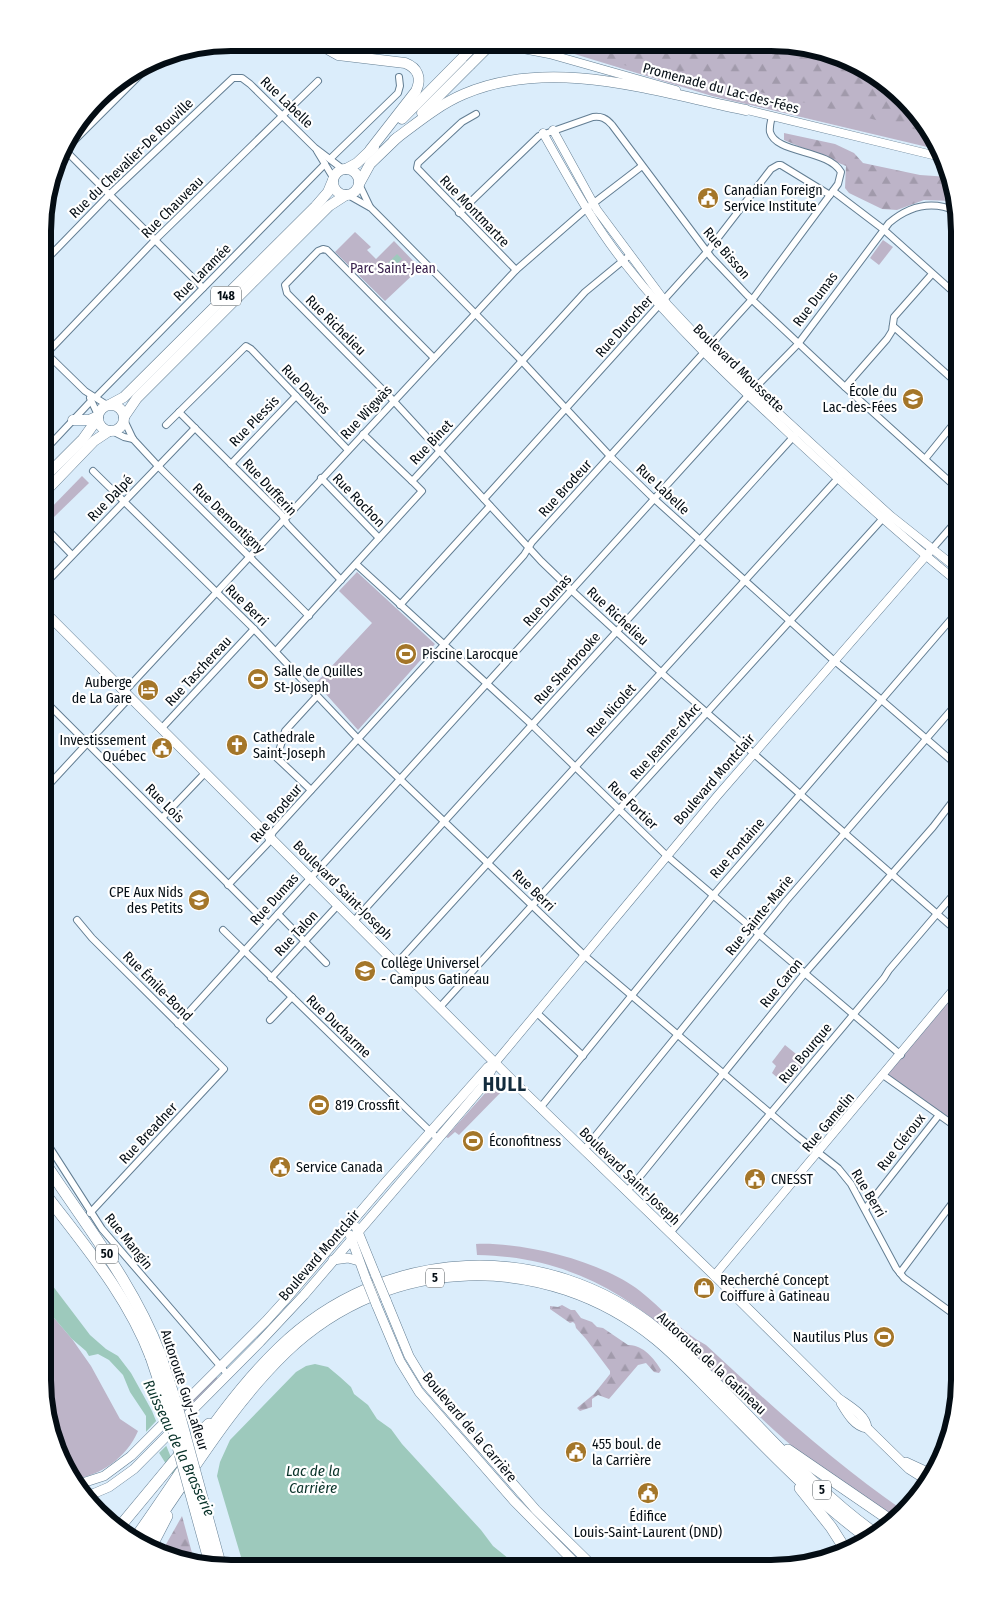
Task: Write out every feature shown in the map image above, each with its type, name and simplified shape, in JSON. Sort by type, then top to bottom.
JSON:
[{"type":"highway","name":"Autoroute Guy-Lafleur","points":[[51,1172],[125,1282],[145,1319],[156,1355],[175,1401],[219,1559]]},
{"type":"highway","name":"Autoroute Guy-Lafleur","points":[[51,1202],[116,1288],[156,1355],[164,1396],[209,1558]]},
{"type":"highway","name":"Autoroute de la Gatineau","points":[[145,1538],[232,1402],[259,1368],[290,1338],[316,1318],[348,1298],[385,1282],[416,1273],[460,1267],[497,1267],[532,1271],[564,1279],[628,1308],[672,1342],[826,1494],[870,1530]]},
{"type":"highway","name":"Autoroute de la Gatineau","points":[[190,1467],[257,1383],[290,1349],[324,1322],[361,1301],[396,1287],[431,1278],[474,1274],[510,1276],[552,1285],[585,1296],[623,1316],[667,1349],[826,1505],[863,1534]]},
{"type":"highway","points":[[122,1523],[182,1451],[232,1402]]},
{"type":"highway","points":[[771,1440],[804,1460],[886,1517]]},
{"type":"highway","points":[[776,1457],[831,1527],[842,1545]]},
{"type":"highway","name":"Autoroute de la Gatineau","points":[[139,1534],[176,1489]]},
{"type":"highway","points":[[154,1542],[176,1489]]},
{"type":"highway","points":[[120,1521],[137,1504]]},
{"type":"main road","points":[[331,51],[338,55],[405,63],[414,69],[418,75],[419,82],[416,91],[370,150]]},
{"type":"main road","points":[[472,51],[466,61],[370,164],[356,191],[347,195],[338,192],[334,185],[334,180],[339,172],[357,163],[466,61],[480,51]]},
{"type":"main road","points":[[394,140],[434,110],[464,94],[494,84],[529,79],[569,78],[612,81],[746,110]]},
{"type":"main road","points":[[345,169],[356,174],[359,184]]},
{"type":"main road","name":"148","points":[[109,405],[124,397],[259,263],[328,192],[334,180]]},
{"type":"main road","name":"148","points":[[124,418],[137,398],[219,315],[326,208],[334,201],[347,195]]},
{"type":"main road","points":[[51,471],[83,439],[98,417],[101,409],[109,405],[120,408],[124,418],[119,428],[94,441],[51,486]]},
{"type":"main road","points":[[73,420],[89,420],[98,417]]},
{"type":"main road","points":[[98,417],[100,426],[110,431]]},
{"type":"main road","name":"Boulevard Saint-Joseph","points":[[51,618],[540,1108],[838,1398],[848,1415],[861,1427],[867,1428],[909,1469],[922,1477]]},
{"type":"main road","name":"Boulevard Montclair","points":[[84,1483],[98,1479],[111,1472],[143,1444],[280,1306],[430,1132],[488,1067],[495,1063]]},
{"type":"main road","name":"Boulevard Montclair","points":[[92,1494],[102,1491],[134,1469],[294,1306],[482,1087],[495,1063]]},
{"type":"main road","points":[[482,1087],[498,1079],[507,1080],[519,1087]]},
{"type":"main road","name":"Boulevard de la Carrière","points":[[351,1224],[358,1231],[409,1356],[426,1384],[536,1510],[587,1560]]},
{"type":"main road","name":"Boulevard de la Carrière","points":[[351,1224],[351,1239],[376,1304],[398,1356],[419,1392],[523,1510],[572,1560]]},
{"type":"main road","points":[[333,1260],[348,1258],[359,1261]]},
{"type":"main road","name":"Boulevard Saint-Joseph","points":[[890,1450],[904,1460],[926,1471]]},
{"type":"street","name":"Promenade du Lac-des-Fées","points":[[532,51],[746,110],[934,155]]},
{"type":"street","name":"Rue Laramée","points":[[51,444],[203,288],[398,93],[400,86],[399,77]]},
{"type":"street","points":[[81,132],[136,78]]},
{"type":"street","name":"Rue Labelle","points":[[238,78],[250,84],[315,148],[328,162],[334,180]]},
{"type":"street","name":"Rue du Chevalier-De Rouville","points":[[51,255],[109,195],[231,80],[238,78]]},
{"type":"street","name":"Rue Chauveau","points":[[51,346],[155,240],[318,81]]},
{"type":"street","name":"Rue Montmartre","points":[[476,114],[462,122],[418,163],[417,168],[516,270]]},
{"type":"street","name":"Rue Brodeur","points":[[228,885],[268,843],[273,832],[752,300],[831,193],[840,180],[841,172],[838,168],[826,159],[777,142],[770,130],[772,116]]},
{"type":"street","name":"Rue Bisson","points":[[459,212],[543,133],[593,117],[602,117],[612,125],[708,252],[752,300],[951,482]]},
{"type":"street","name":"Boulevard Moussette","points":[[553,130],[594,203],[662,303]]},
{"type":"street","name":"Boulevard Moussette","points":[[543,133],[586,209],[622,261],[706,350],[926,556],[951,576]]},
{"type":"street","points":[[68,156],[203,288]]},
{"type":"street","name":"Rue Labelle","points":[[328,162],[345,169]]},
{"type":"street","name":"Rue Durocher","points":[[484,499],[708,252],[771,169],[778,165],[786,167],[831,193]]},
{"type":"street","name":"Rue Wìgwàs","points":[[51,782],[216,592],[516,270],[586,209],[642,166]]},
{"type":"street","name":"Rue Labelle","points":[[359,184],[371,208]]},
{"type":"street","points":[[831,193],[883,229],[951,290]]},
{"type":"street","name":"Rue Labelle","points":[[347,195],[371,208],[476,314],[610,456],[655,500],[790,622],[951,760]]},
{"type":"street","name":"Rue Dumas","points":[[178,1024],[751,393],[798,344],[883,229],[897,216],[917,207],[941,206],[949,209]]},
{"type":"street","name":"Rue Richelieu","points":[[434,358],[327,250],[320,250],[285,285],[286,291],[393,401],[572,591],[754,755],[951,927]]},
{"type":"street","name":"Rue Binet","points":[[276,651],[422,491],[412,481],[590,287],[630,255]]},
{"type":"street","points":[[845,387],[887,339],[892,331],[894,317],[932,274]]},
{"type":"street","points":[[893,326],[951,377]]},
{"type":"street","name":"Rue Davies","points":[[179,412],[246,346],[348,450]]},
{"type":"street","points":[[51,358],[94,399],[109,405]]},
{"type":"street","name":"Rue Plessis","points":[[231,464],[296,396]]},
{"type":"street","points":[[94,399],[98,417]]},
{"type":"street","points":[[166,425],[179,412]]},
{"type":"street","name":"Rue Dufferin","points":[[179,412],[341,580]]},
{"type":"street","name":"Rue Demontigny","points":[[124,418],[133,439],[158,466],[309,616]]},
{"type":"street","points":[[926,459],[951,427]]},
{"type":"street","name":"Rue Dalpé","points":[[51,577],[195,428]]},
{"type":"street","name":"Rue Demontigny","points":[[110,431],[133,439]]},
{"type":"street","points":[[363,434],[412,481]]},
{"type":"street","name":"Rue Sherbrooke","points":[[354,921],[796,434]]},
{"type":"street","name":"Rue Berri","points":[[93,471],[276,651],[358,739],[585,956],[838,1168],[847,1178],[865,1209],[892,1263],[904,1278],[951,1312]]},
{"type":"street","name":"Rue Nicolet","points":[[397,963],[841,475]]},
{"type":"street","name":"Rue Rochon","points":[[321,478],[379,538]]},
{"type":"street","points":[[400,605],[490,506]]},
{"type":"street","name":"Boulevard Moussette","points":[[885,516],[951,564]]},
{"type":"street","name":"Rue Jeanne-d'Arc","points":[[440,1007],[885,516]]},
{"type":"street","name":"Boulevard Montclair","points":[[495,1063],[667,856],[951,527]]},
{"type":"street","points":[[51,533],[72,555]]},
{"type":"street","name":"Rue Fortier","points":[[356,564],[488,684],[667,856],[901,1055]]},
{"type":"street","name":"Rue Fontaine","points":[[540,1108],[713,895],[951,619]]},
{"type":"street","name":"Rue Taschereau","points":[[161,729],[254,629]]},
{"type":"street","points":[[311,790],[277,758],[285,731],[317,696]]},
{"type":"street","name":"Rue Lois","points":[[51,708],[268,924]]},
{"type":"street","name":"Rue Sainte-Marie","points":[[584,1150],[759,934],[951,710]]},
{"type":"street","points":[[162,818],[205,773]]},
{"type":"street","name":"Rue Caron","points":[[626,1191],[639,1178],[805,973],[933,826],[951,802]]},
{"type":"street","name":"Rue Bourque","points":[[670,1233],[951,897]]},
{"type":"street","name":"Rue Talon","points":[[271,978],[338,905]]},
{"type":"street","points":[[278,914],[326,963]]},
{"type":"street","name":"Rue Émile-Bond","points":[[77,920],[92,938],[224,1069]]},
{"type":"street","name":"Rue Ducharme","points":[[223,930],[438,1139]]},
{"type":"street","name":"Rue Gamelin","points":[[714,1276],[901,1055],[951,993]]},
{"type":"street","points":[[270,1020],[292,997]]},
{"type":"street","points":[[537,1013],[583,1056]]},
{"type":"street","name":"Rue Breadner","points":[[90,1213],[224,1069]]},
{"type":"street","points":[[883,1075],[951,1123]]},
{"type":"street","name":"Rue Cléroux","points":[[865,1209],[939,1115]]},
{"type":"street","name":"Rue Mangin","points":[[51,1150],[90,1213],[109,1238],[228,1375]]},
{"type":"street","points":[[900,1273],[951,1205]]},
{"type":"green space","points":[[565,51],[771,51],[817,57],[861,75],[880,88],[914,122],[930,148],[712,96]]},
{"type":"green space","points":[[576,51],[771,51],[817,57],[861,75],[880,88],[898,104],[920,131],[718,82],[699,87]]},
{"type":"green space","points":[[784,133],[835,144],[854,153],[863,163],[920,175],[942,177],[948,201],[924,200],[897,210],[882,209],[849,193],[845,188],[846,166],[784,140]]},
{"type":"green space","name":"Parc Saint-Jean","points":[[355,232],[371,247],[367,250],[376,259],[394,241],[420,268],[385,301],[335,252]]},
{"type":"green space","points":[[883,240],[893,247],[879,265],[870,258]]},
{"type":"green space","points":[[82,476],[89,483],[53,518],[51,516],[51,508]]},
{"type":"green space","points":[[357,572],[435,644],[358,730],[316,683],[372,623],[339,591]]},
{"type":"green space","points":[[951,993],[951,1123],[883,1075]]},
{"type":"green space","points":[[785,1045],[806,1062],[787,1086],[772,1073],[776,1066],[772,1062]]},
{"type":"green space","points":[[505,1088],[459,1135],[455,1132],[448,1138],[446,1137],[487,1091]]},
{"type":"green space","points":[[476,1244],[517,1246],[584,1262],[624,1280],[640,1291],[688,1333],[706,1345],[778,1411],[852,1473],[898,1507],[890,1514],[811,1461],[785,1440],[683,1344],[649,1316],[613,1292],[573,1273],[528,1260],[477,1255]]},
{"type":"green space","points":[[562,1305],[575,1310],[581,1318],[592,1322],[597,1327],[603,1328],[628,1345],[633,1345],[643,1350],[652,1357],[661,1370],[659,1373],[654,1372],[646,1363],[638,1365],[609,1399],[598,1395],[592,1399],[592,1407],[580,1411],[577,1408],[594,1394],[610,1374],[610,1371],[576,1328],[575,1324],[573,1322],[570,1323],[550,1309],[550,1306],[558,1307]]},
{"type":"green space","points":[[51,1314],[72,1339],[91,1366],[120,1419],[138,1431],[120,1457],[102,1470],[80,1477],[75,1470],[57,1426],[51,1380]]},
{"type":"green space","points":[[216,1377],[219,1379],[184,1413],[183,1410]]},
{"type":"green space","points":[[182,1516],[193,1555],[165,1547]]},
{"type":"water","points":[[397,254],[402,259],[391,270],[386,265]]},
{"type":"water","name":"Piscine Larocque","points":[[403,642],[417,656],[410,664],[395,651]]},
{"type":"water","name":"Ruisseau de la Brasserie","points":[[51,1284],[90,1335],[106,1349],[118,1356],[131,1373],[152,1411],[170,1455],[197,1499],[206,1558],[202,1557],[203,1548],[188,1499],[146,1432],[146,1416],[130,1392],[123,1375],[109,1360],[98,1354],[89,1356],[51,1314]]},
{"type":"water","name":"Lac de la Carrière","points":[[315,1364],[328,1367],[351,1387],[354,1394],[368,1405],[377,1419],[391,1429],[402,1444],[481,1530],[493,1546],[510,1560],[242,1560],[217,1476],[220,1462],[230,1440],[296,1372],[306,1366]]},
{"type":"pier","points":[[158,1419],[168,1444],[157,1455],[144,1434]]},
{"type":"place","name":"Canadian Foreign Service Institute","points":[[708,198]]},
{"type":"place","name":"École du Lac-des-Fées","points":[[913,399]]},
{"type":"place","name":"Piscine Larocque","points":[[406,654]]},
{"type":"place","name":"Salle de Quilles St-Joseph","points":[[258,679]]},
{"type":"place","name":"Auberge de La Gare","points":[[148,690]]},
{"type":"place","name":"Cathedrale Saint-Joseph","points":[[237,745]]},
{"type":"place","name":"Investissement Québec","points":[[162,748]]},
{"type":"place","name":"CPE Aux Nids des Petits","points":[[199,900]]},
{"type":"place","name":"Collège Universel - Campus Gatineau","points":[[365,971]]},
{"type":"place","name":"819 Crossfit","points":[[319,1105]]},
{"type":"place","name":"Éconofitness","points":[[473,1141]]},
{"type":"place","name":"Service Canada","points":[[280,1167]]},
{"type":"place","name":"CNESST","points":[[755,1179]]},
{"type":"place","name":"Recherché Concept Coiffure à Gatineau","points":[[704,1288]]},
{"type":"place","name":"Nautilus Plus","points":[[884,1337]]},
{"type":"place","name":"455 boul. de la Carrière","points":[[576,1452]]},
{"type":"place","name":"Édifice Louis-Saint-Laurent (DND)","points":[[648,1493]]},
{"type":"district","name":"HULL","points":[[505,1084]]}]
